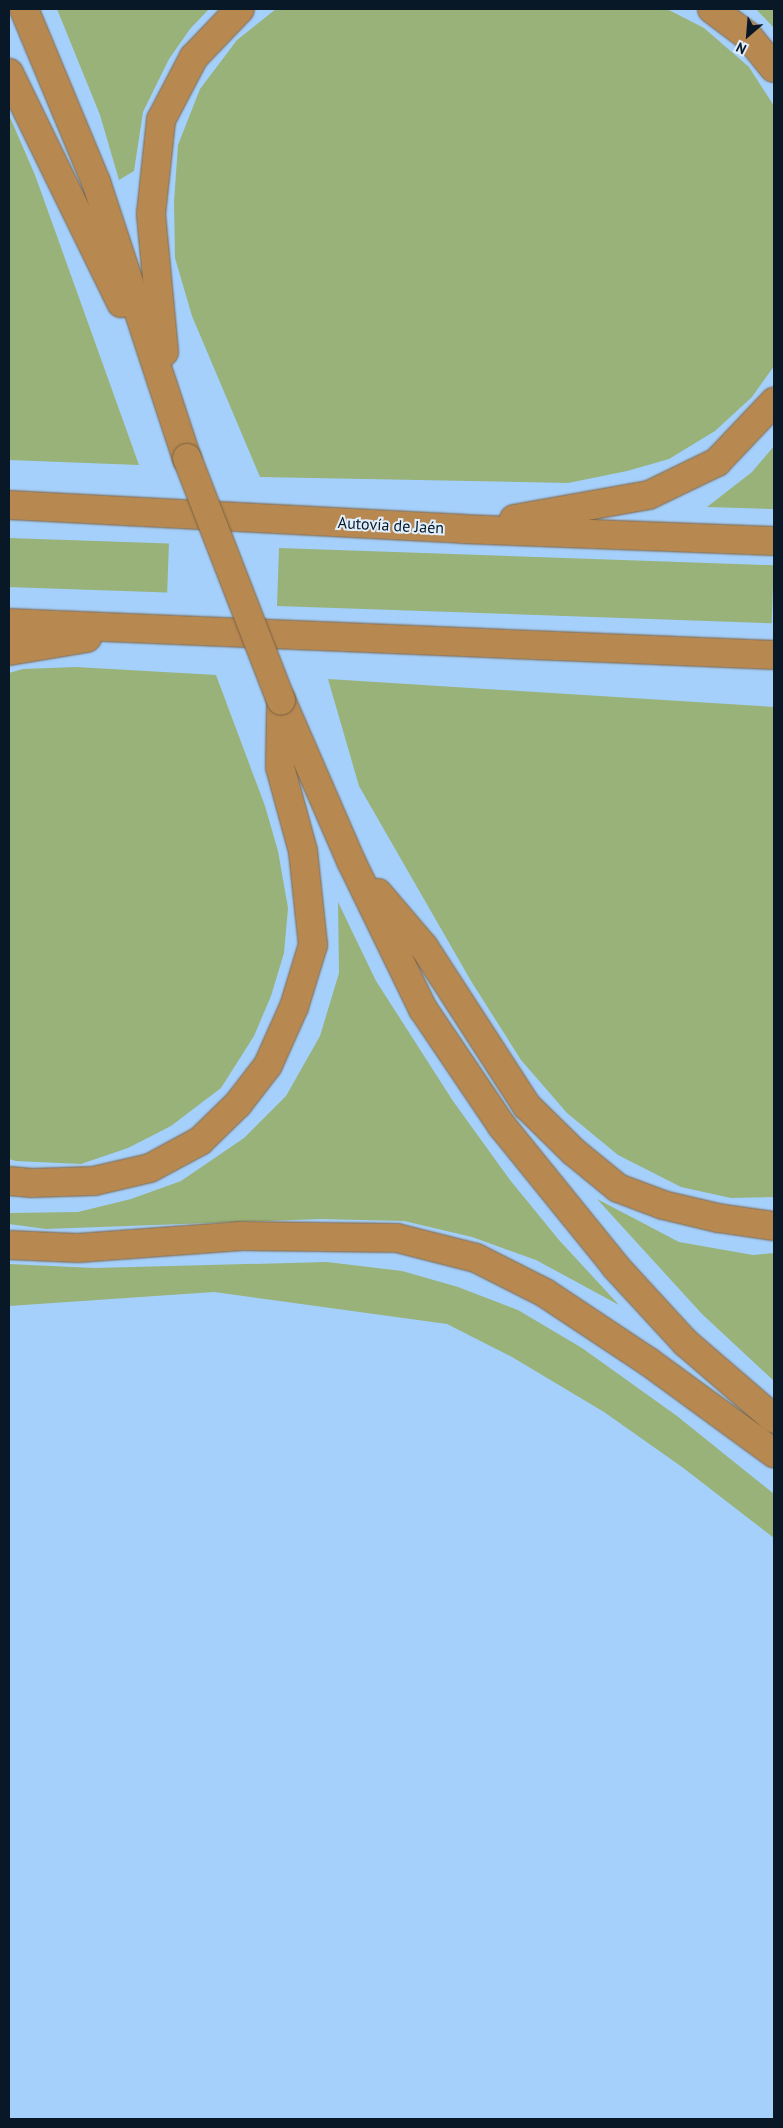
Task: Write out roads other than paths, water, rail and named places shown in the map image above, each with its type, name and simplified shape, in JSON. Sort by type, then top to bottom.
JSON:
[{"type":"highway","points":[[24,9],[96,182],[187,458],[281,700],[351,861],[423,1009],[502,1126],[616,1267],[686,1343],[774,1420]]},
{"type":"highway","points":[[168,399],[151,214],[161,120],[194,57],[240,9]]},
{"type":"highway","points":[[712,9],[748,36],[774,68]]},
{"type":"highway","points":[[9,73],[168,399]]},
{"type":"highway","points":[[462,529],[649,495],[717,462],[774,402]]},
{"type":"highway","name":"Autovía de Jaén","points":[[9,505],[462,529],[774,541]]},
{"type":"highway","points":[[9,623],[130,630],[771,656]]},
{"type":"highway","points":[[9,651],[130,630]]},
{"type":"highway","points":[[9,1181],[32,1183],[94,1181],[150,1168],[200,1142],[238,1104],[268,1065],[294,1007],[313,945],[303,851],[280,767],[281,700]]},
{"type":"highway","points":[[351,861],[424,947],[527,1106],[574,1152],[618,1188],[663,1205],[718,1218],[774,1226]]},
{"type":"highway","points":[[9,1245],[78,1248],[242,1236],[397,1238],[476,1258],[553,1299],[649,1362],[774,1453]]}]
